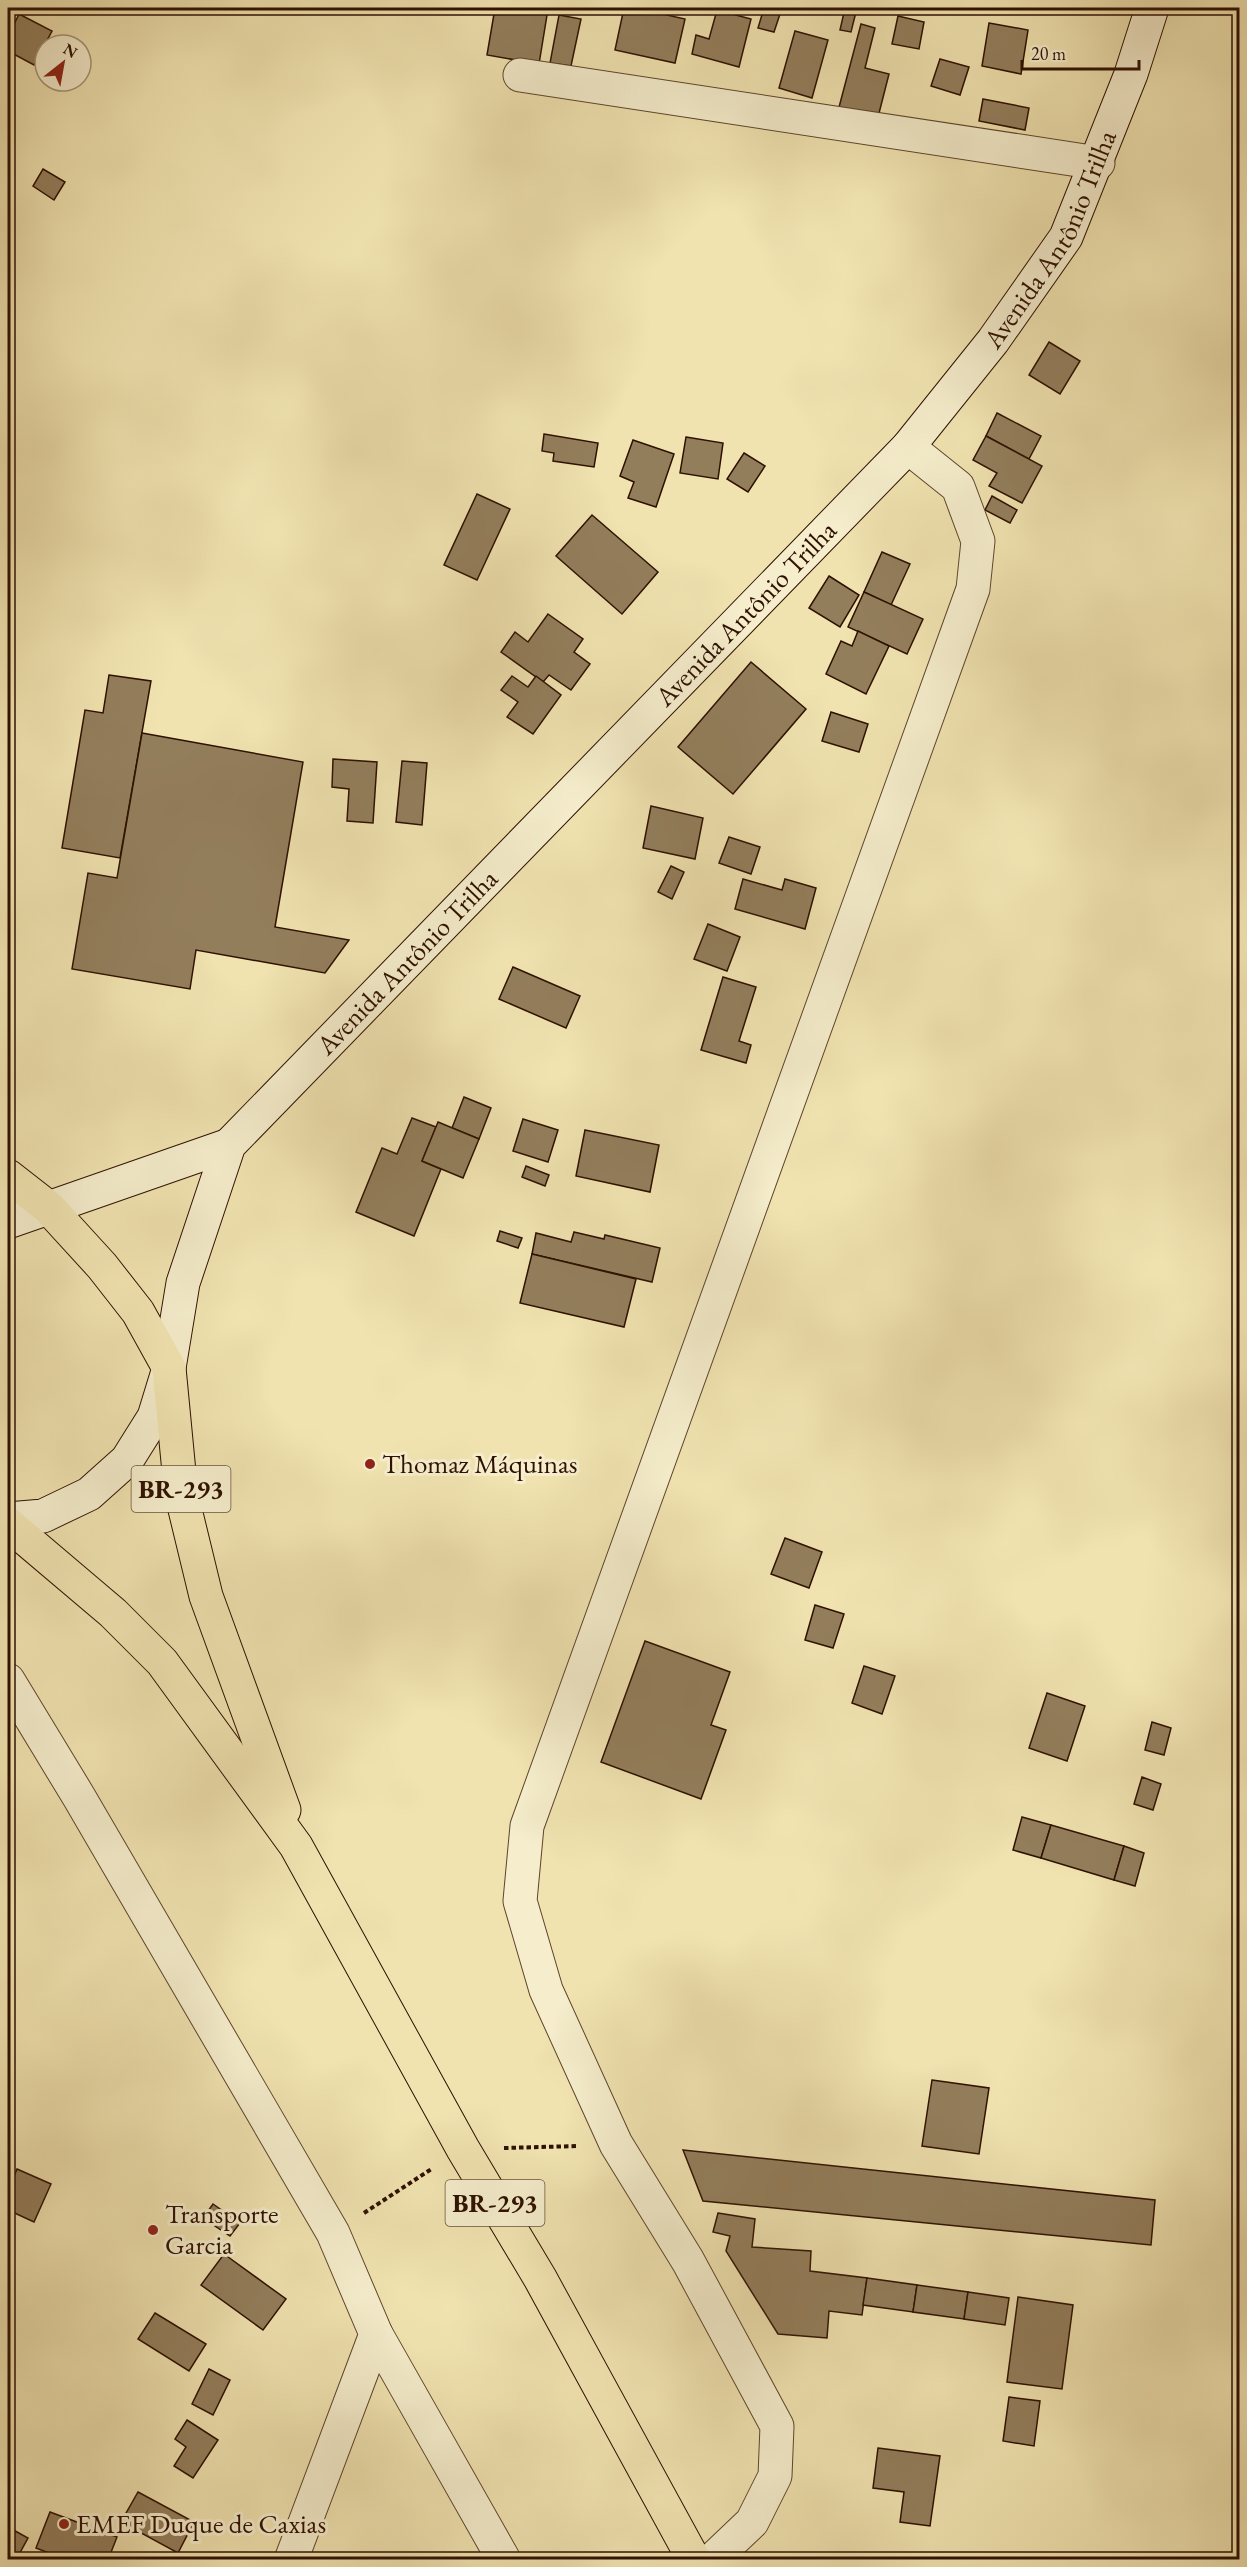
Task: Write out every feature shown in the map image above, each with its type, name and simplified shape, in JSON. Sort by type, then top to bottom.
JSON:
[{"type":"highway","name":"BR-293","points":[[8,1176],[49,1208],[102,1266],[138,1312],[169,1368],[182,1493],[206,1596],[296,1845]]},
{"type":"highway","name":"BR-293","points":[[8,1524],[113,1613],[162,1662],[296,1845],[463,2149],[540,2278],[694,2559]]},
{"type":"street","name":"Avenida Antônio Trilha","points":[[8,1519],[43,1516],[89,1494],[127,1460],[154,1418],[169,1368],[183,1283],[229,1145],[908,447],[993,341],[1066,237],[1098,163],[1131,74],[1152,8]]},
{"type":"street","points":[[520,75],[1098,163]]},
{"type":"street","points":[[712,2559],[752,2522],[775,2476],[777,2426],[688,2262],[616,2145],[546,1990],[520,1901],[527,1826],[973,589],[978,541],[958,487],[908,447]]},
{"type":"street","name":"Avenida Antônio Trilha","points":[[8,1222],[229,1145]]},
{"type":"street","points":[[8,1680],[85,1807],[333,2233],[376,2334],[504,2559]]},
{"type":"street","points":[[291,2559],[376,2334]]},
{"type":"building","points":[[495,8],[548,9],[539,64],[487,55]]},
{"type":"building","points":[[624,8],[636,8],[685,19],[675,63],[615,50]]},
{"type":"building","points":[[764,8],[782,8],[774,32],[758,28]]},
{"type":"building","points":[[845,8],[857,8],[851,32],[840,30]]},
{"type":"building","points":[[717,10],[751,19],[739,67],[692,54],[696,35],[709,39]]},
{"type":"building","points":[[19,14],[52,31],[51,33],[33,33],[33,64],[8,51],[8,37]]},
{"type":"building","points":[[559,15],[581,19],[571,66],[550,63]]},
{"type":"building","points":[[898,16],[924,22],[919,49],[892,44]]},
{"type":"building","points":[[989,23],[1028,30],[1021,74],[982,66]]},
{"type":"building","points":[[861,24],[875,28],[865,68],[889,74],[877,121],[838,111]]},
{"type":"building","points":[[795,31],[828,40],[812,98],[779,88]]},
{"type":"building","points":[[940,59],[969,67],[960,95],[931,86]]},
{"type":"building","points":[[983,99],[1029,108],[1025,130],[979,121]]},
{"type":"building","points":[[43,169],[65,182],[54,200],[33,186]]},
{"type":"building","points":[[1049,342],[1080,361],[1060,394],[1029,375]]},
{"type":"building","points":[[997,413],[1041,436],[1029,459],[986,436]]},
{"type":"building","points":[[544,434],[598,443],[594,467],[553,461],[554,453],[542,451]]},
{"type":"building","points":[[986,436],[1042,466],[1022,503],[989,486],[997,473],[973,460]]},
{"type":"building","points":[[686,437],[723,443],[718,479],[680,473]]},
{"type":"building","points":[[633,440],[674,454],[656,507],[628,498],[634,482],[620,476]]},
{"type":"building","points":[[744,453],[765,466],[748,492],[727,479]]},
{"type":"building","points":[[477,494],[510,509],[477,580],[444,565]]},
{"type":"building","points":[[992,496],[1017,510],[1010,523],[985,510]]},
{"type":"building","points":[[592,515],[658,572],[622,614],[556,556]]},
{"type":"building","points":[[882,552],[910,564],[891,605],[864,592]]},
{"type":"building","points":[[829,576],[859,595],[840,627],[809,608]]},
{"type":"building","points":[[864,592],[923,619],[907,654],[848,627]]},
{"type":"building","points":[[548,614],[583,639],[574,652],[590,664],[571,690],[549,675],[543,682],[501,652],[515,632],[528,642]]},
{"type":"building","points":[[858,631],[889,646],[866,694],[826,674],[841,641],[852,646]]},
{"type":"building","points":[[751,662],[806,709],[733,794],[678,747]]},
{"type":"building","points":[[109,675],[151,681],[120,858],[62,848],[85,710],[103,713]]},
{"type":"building","points":[[512,676],[528,687],[536,676],[561,695],[533,734],[507,717],[518,702],[501,690]]},
{"type":"building","points":[[831,712],[868,724],[859,752],[822,741]]},
{"type":"building","points":[[142,733],[303,762],[275,927],[349,940],[325,973],[196,950],[190,989],[72,969],[88,873],[117,878]]},
{"type":"building","points":[[333,759],[377,762],[373,823],[347,821],[349,789],[332,787]]},
{"type":"building","points":[[402,761],[427,763],[422,825],[396,822]]},
{"type":"building","points":[[651,806],[703,818],[695,859],[643,848]]},
{"type":"building","points":[[729,837],[760,847],[751,874],[719,863]]},
{"type":"building","points":[[671,866],[684,872],[672,899],[658,892]]},
{"type":"building","points":[[743,879],[782,890],[785,879],[816,888],[805,929],[735,909]]},
{"type":"building","points":[[708,924],[740,937],[727,971],[694,959]]},
{"type":"building","points":[[513,967],[580,996],[566,1028],[499,999]]},
{"type":"building","points":[[723,977],[756,987],[739,1041],[751,1045],[746,1063],[701,1050]]},
{"type":"building","points":[[464,1097],[491,1108],[479,1139],[452,1128]]},
{"type":"building","points":[[412,1118],[436,1127],[422,1161],[441,1169],[414,1236],[356,1212],[382,1148],[397,1154]]},
{"type":"building","points":[[523,1119],[558,1130],[548,1162],[513,1151]]},
{"type":"building","points":[[438,1122],[479,1139],[463,1178],[422,1161]]},
{"type":"building","points":[[585,1130],[659,1145],[650,1192],[576,1176]]},
{"type":"building","points":[[526,1166],[549,1175],[545,1186],[522,1177]]},
{"type":"building","points":[[500,1231],[522,1238],[518,1248],[497,1241]]},
{"type":"building","points":[[574,1232],[604,1239],[605,1235],[660,1248],[652,1282],[532,1254],[536,1233],[571,1242]]},
{"type":"building","points":[[532,1254],[636,1279],[624,1327],[520,1303]]},
{"type":"building","points":[[785,1538],[822,1552],[809,1588],[771,1574]]},
{"type":"building","points":[[815,1605],[844,1614],[833,1648],[805,1640]]},
{"type":"building","points":[[645,1641],[730,1672],[711,1725],[726,1730],[701,1799],[601,1762]]},
{"type":"building","points":[[864,1666],[895,1676],[882,1714],[852,1703]]},
{"type":"building","points":[[1047,1693],[1085,1706],[1067,1761],[1029,1748]]},
{"type":"building","points":[[1152,1722],[1171,1728],[1164,1755],[1145,1750]]},
{"type":"building","points":[[1142,1777],[1161,1784],[1153,1810],[1134,1804]]},
{"type":"building","points":[[1022,1817],[1051,1825],[1041,1858],[1013,1850]]},
{"type":"building","points":[[1051,1825],[1124,1846],[1114,1880],[1041,1858]]},
{"type":"building","points":[[1124,1846],[1144,1853],[1135,1886],[1114,1880]]},
{"type":"building","points":[[932,2080],[989,2088],[979,2154],[922,2146]]},
{"type":"building","points":[[683,2150],[1155,2200],[1151,2245],[703,2201]]},
{"type":"building","points":[[17,2169],[51,2184],[34,2222],[8,2210],[8,2191]]},
{"type":"building","points":[[213,2204],[240,2223],[230,2236],[203,2218]]},
{"type":"building","points":[[718,2213],[755,2219],[752,2247],[811,2251],[810,2271],[867,2278],[862,2315],[829,2311],[827,2338],[778,2334],[726,2251],[730,2236],[713,2232]]},
{"type":"building","points":[[224,2254],[286,2299],[263,2330],[201,2285]]},
{"type":"building","points":[[867,2278],[917,2285],[913,2312],[863,2305]]},
{"type":"building","points":[[917,2285],[968,2292],[964,2319],[913,2312]]},
{"type":"building","points":[[968,2292],[1009,2298],[1005,2325],[964,2319]]},
{"type":"building","points":[[1018,2297],[1073,2305],[1062,2389],[1007,2382]]},
{"type":"building","points":[[155,2313],[206,2344],[189,2371],[138,2339]]},
{"type":"building","points":[[209,2369],[230,2380],[213,2415],[192,2404]]},
{"type":"building","points":[[1009,2397],[1040,2401],[1034,2446],[1003,2441]]},
{"type":"building","points":[[187,2420],[218,2440],[193,2478],[174,2466],[186,2447],[175,2439]]},
{"type":"building","points":[[878,2448],[940,2456],[930,2526],[900,2522],[904,2492],[873,2488]]},
{"type":"building","points":[[138,2492],[194,2522],[178,2553],[121,2522]]},
{"type":"building","name":"EMEF Duque de Caxias","points":[[50,2512],[117,2537],[108,2560],[67,2560],[36,2548]]},
{"type":"building","points":[[8,2527],[28,2538],[16,2560],[8,2560]]},
{"type":"place","name":"Thomaz Máquinas","points":[[370,1464]]},
{"type":"place","name":"Transporte Garcia","points":[[153,2230]]},
{"type":"place","name":"EMEF Duque de Caxias","points":[[64,2524]]}]
